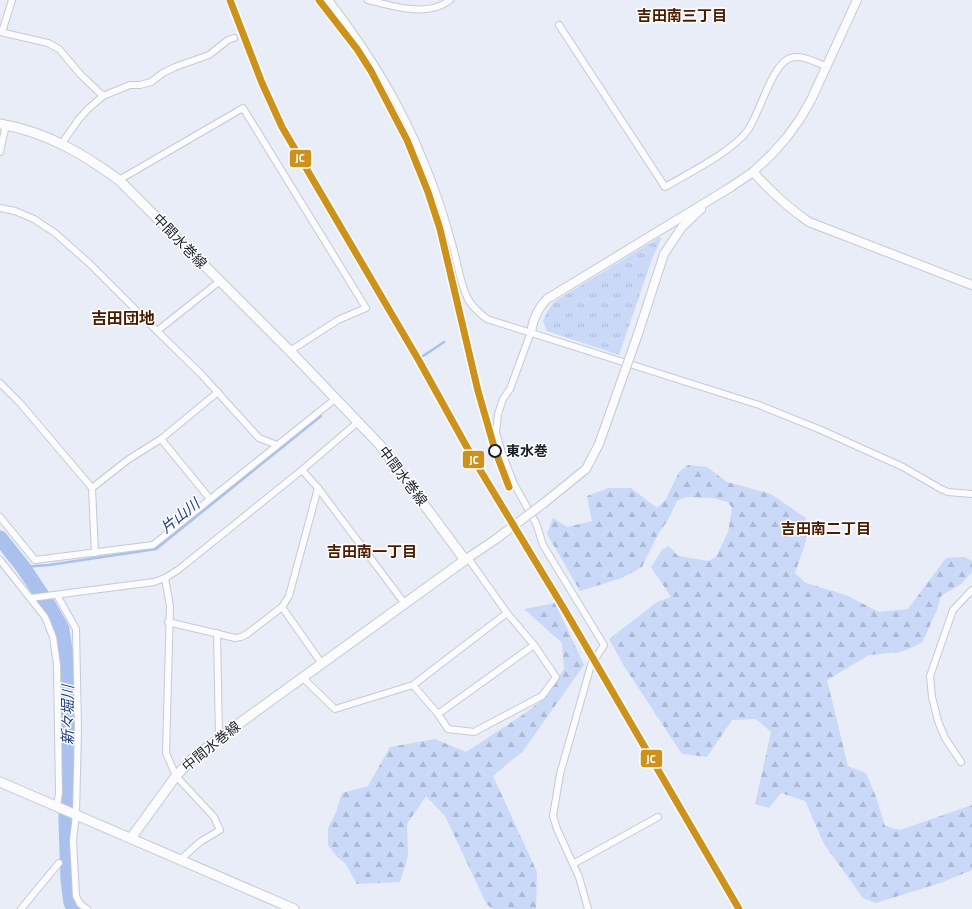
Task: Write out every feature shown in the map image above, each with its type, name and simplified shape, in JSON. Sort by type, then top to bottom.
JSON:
[{"type":"main road","name":"中間水巻線","points":[[3,124],[32,132],[62,143],[92,160],[119,180],[290,351],[380,445],[466,559],[192,759],[176,776],[131,838]]},
{"type":"main road","points":[[0,782],[294,909]]},
{"type":"street","points":[[12,0],[1,32],[48,43],[59,49],[80,74],[103,96]]},
{"type":"street","points":[[329,0],[366,52],[404,116],[424,160],[442,206],[468,298],[474,309],[487,318],[758,405],[821,430],[903,467],[941,490],[972,494]]},
{"type":"street","points":[[368,0],[423,10],[440,6],[450,0]]},
{"type":"street","points":[[588,909],[579,877],[557,829],[553,816],[560,774],[591,665],[604,645],[543,545],[536,523],[514,484],[496,432],[498,414],[503,399],[510,389],[531,332],[532,322],[541,305],[547,299],[753,172],[772,154],[800,119],[811,100],[857,0]]},
{"type":"street","points":[[559,25],[665,187],[727,150],[747,130],[777,68],[787,59],[798,56],[826,66]]},
{"type":"street","points":[[62,143],[79,119],[103,96],[130,85],[140,85],[151,82],[163,73],[175,67],[209,55],[228,40],[234,38]]},
{"type":"street","points":[[119,180],[243,108],[366,308],[338,320],[290,351]]},
{"type":"street","points":[[0,152],[3,124]]},
{"type":"street","points":[[753,172],[777,198],[809,222],[972,285]]},
{"type":"street","points":[[413,685],[438,714],[448,729],[474,732],[542,696],[556,677],[534,644],[507,613],[466,559],[496,539],[544,503],[586,469],[599,444],[638,334],[664,254],[682,227],[712,198]]},
{"type":"street","points":[[0,208],[15,211],[34,219],[55,233],[90,264],[201,374],[259,438],[276,445]]},
{"type":"street","points":[[157,331],[220,281]]},
{"type":"street","points":[[0,383],[20,403],[92,488],[95,553]]},
{"type":"street","points":[[92,488],[129,459],[161,438],[218,392]]},
{"type":"street","points":[[0,517],[35,560],[153,545],[335,399]]},
{"type":"street","points":[[31,598],[154,582],[165,578],[184,565],[302,470],[358,422]]},
{"type":"street","points":[[161,438],[210,499]]},
{"type":"street","points":[[302,470],[318,488],[405,604]]},
{"type":"street","points":[[168,622],[235,638],[247,634],[282,607],[289,596],[318,488]]},
{"type":"street","points":[[0,562],[45,617],[53,637],[57,665],[59,793],[57,806]]},
{"type":"street","points":[[165,578],[170,606],[168,622],[166,753],[176,776],[214,817],[220,830],[200,842],[180,860]]},
{"type":"street","points":[[961,762],[945,738],[938,722],[932,697],[930,676],[953,610],[972,590]]},
{"type":"street","points":[[57,595],[76,629],[78,728],[76,815],[73,840],[76,896],[80,904],[88,909]]},
{"type":"street","points":[[282,607],[322,664]]},
{"type":"street","points":[[303,678],[335,709],[413,685],[507,613]]},
{"type":"street","points":[[217,634],[219,738]]},
{"type":"street","points":[[438,714],[534,644]]},
{"type":"street","points":[[573,864],[658,817]]},
{"type":"street","points":[[21,909],[59,863]]},
{"type":"green space","points":[[660,237],[661,239],[652,259],[619,355],[547,331],[543,321],[554,302]]},
{"type":"green space","points":[[688,465],[707,467],[727,482],[771,494],[806,518],[806,541],[795,573],[806,583],[846,595],[879,612],[908,609],[946,558],[964,557],[972,561],[972,572],[961,584],[941,596],[937,610],[922,643],[901,652],[869,655],[827,680],[848,766],[866,773],[876,797],[885,826],[900,830],[972,805],[972,870],[940,883],[876,903],[863,898],[824,844],[805,801],[781,793],[769,808],[755,804],[771,732],[756,719],[732,720],[707,757],[682,754],[624,666],[609,639],[657,602],[671,597],[651,567],[662,550],[669,546],[678,556],[708,561],[716,557],[728,532],[732,508],[728,502],[712,498],[686,497],[677,501],[668,520],[658,534],[642,567],[622,578],[580,591],[547,534],[553,518],[567,527],[592,521],[587,496],[608,488],[631,488],[657,508],[666,499],[679,472]]},
{"type":"green space","points":[[555,603],[584,665],[523,751],[493,776],[537,872],[536,909],[492,909],[486,903],[445,816],[426,796],[407,824],[408,856],[400,882],[357,884],[345,863],[337,857],[328,845],[328,828],[336,812],[342,793],[368,786],[390,747],[435,739],[466,752],[524,714],[545,698],[564,669],[562,643],[524,609]]},
{"type":"waterway","name":"片山川","points":[[423,356],[444,342]]},
{"type":"waterway","name":"片山川","points":[[23,567],[49,565],[156,549],[321,416]]},
{"type":"waterway","name":"新々堀川","points":[[0,538],[23,567],[49,606],[62,629],[67,663],[66,823],[68,880],[71,903],[76,909]]},
{"type":"transit line","name":"JC","points":[[230,0],[262,83],[282,127],[418,359],[474,460],[566,612],[739,909]]},
{"type":"transit line","name":"JC","points":[[319,0],[357,49],[371,71],[407,140],[428,192],[440,229],[478,391],[495,450],[509,487]]},
{"type":"place","name":"東水巻","points":[[495,451]]},
{"type":"district","name":"吉田南三丁目","points":[[682,16]]},
{"type":"district","name":"吉田団地","points":[[123,318]]},
{"type":"district","name":"吉田南二丁目","points":[[826,529]]},
{"type":"district","name":"吉田南一丁目","points":[[372,552]]}]
